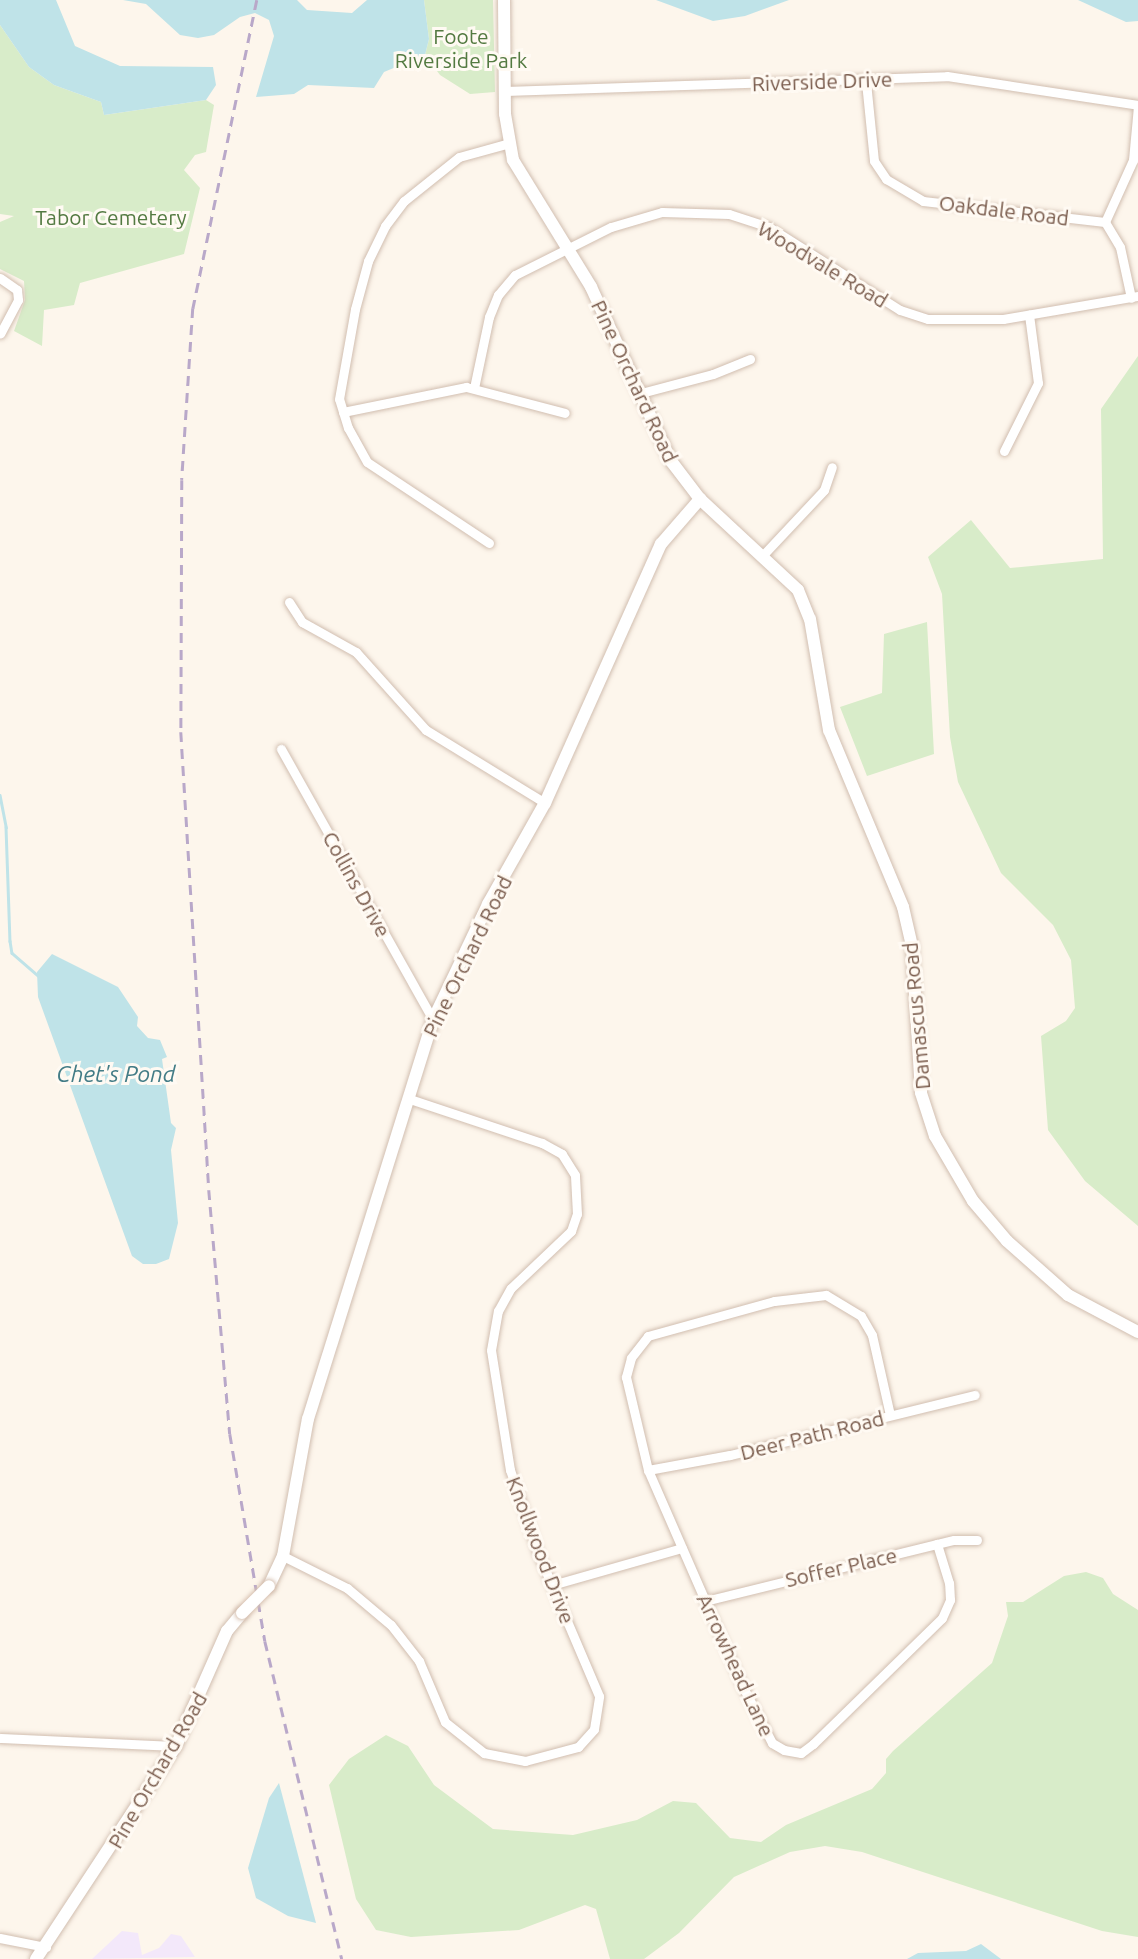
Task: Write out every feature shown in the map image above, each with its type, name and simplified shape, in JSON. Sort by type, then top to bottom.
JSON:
[{"type":"street","name":"Pine Orchard Road","points":[[36,1959],[176,1746],[227,1631],[269,1586],[283,1556],[308,1419],[433,1020],[488,904],[545,803],[662,544],[700,499],[671,461],[591,287],[565,250],[513,160],[505,91],[504,0]]},
{"type":"street","name":"Riverside Drive","points":[[505,91],[550,92],[645,83],[866,82],[947,76],[1138,106]]},
{"type":"street","name":"Oakdale Road","points":[[866,82],[874,161],[886,179],[923,201],[1105,222]]},
{"type":"street","points":[[1135,297],[1121,247],[1105,222],[1133,160],[1138,106]]},
{"type":"street","points":[[489,543],[367,461],[338,399],[345,349],[368,261],[385,226],[404,201],[459,157],[510,143]]},
{"type":"street","name":"Woodvale Road","points":[[474,388],[498,295],[515,275],[611,227],[662,212],[729,214],[769,227],[900,310],[928,320],[976,322],[1135,297]]},
{"type":"street","points":[[0,278],[18,290],[18,300],[0,334]]},
{"type":"street","points":[[1004,451],[1038,383],[1029,315]]},
{"type":"street","points":[[640,393],[719,372],[750,359]]},
{"type":"street","points":[[343,412],[474,388],[565,413]]},
{"type":"street","points":[[763,555],[824,490],[832,467]]},
{"type":"street","name":"Damascus Road","points":[[700,499],[798,590],[810,619],[829,730],[903,907],[912,944],[921,1093],[936,1136],[973,1201],[1007,1241],[1068,1295],[1138,1332]]},
{"type":"street","points":[[289,602],[302,622],[356,652],[426,730],[545,803]]},
{"type":"street","name":"Collins Drive","points":[[281,749],[433,1020]]},
{"type":"street","name":"Knollwood Drive","points":[[283,1556],[347,1588],[391,1625],[419,1661],[445,1722],[484,1753],[516,1760],[578,1747],[594,1729],[600,1711],[599,1696],[552,1585],[510,1470],[491,1350],[498,1311],[511,1288],[570,1231],[577,1214],[575,1175],[562,1154],[542,1143],[407,1098]]},
{"type":"street","name":"Arrowhead Lane","points":[[890,1415],[875,1346],[861,1316],[825,1295],[774,1301],[648,1336],[637,1345],[626,1377],[648,1470],[705,1601],[772,1743],[801,1753],[942,1618],[950,1600],[949,1583],[937,1544]]},
{"type":"street","name":"Deer Path Road","points":[[648,1470],[730,1455],[975,1395]]},
{"type":"street","name":"Soffer Place","points":[[705,1601],[937,1544],[977,1540]]},
{"type":"street","points":[[552,1585],[681,1548]]},
{"type":"street","points":[[0,1738],[176,1746]]},
{"type":"street","points":[[0,1938],[46,1947]]},
{"type":"shaded area","points":[[122,1931],[138,1933],[142,1955],[159,1948],[171,1934],[181,1936],[195,1957],[92,1959]]},
{"type":"green space","name":"Foote Riverside Park","points":[[424,0],[493,0],[495,92],[470,94],[440,75],[425,55],[429,39]]},
{"type":"green space","name":"Tabor Cemetery","points":[[0,25],[29,67],[54,85],[101,102],[104,115],[206,100],[214,105],[206,152],[195,155],[184,170],[200,188],[184,254],[80,283],[74,305],[44,310],[42,346],[14,331],[25,300],[24,281],[0,269],[0,222],[14,216],[0,214]]},
{"type":"green space","points":[[1138,356],[1138,1226],[1085,1181],[1048,1130],[1041,1036],[1066,1021],[1075,1008],[1071,960],[1053,925],[1001,873],[958,782],[950,737],[942,594],[928,557],[971,520],[1010,568],[1103,559],[1101,409]]},
{"type":"green space","points":[[927,622],[934,754],[867,776],[840,707],[882,693],[884,634]]},
{"type":"green space","points":[[1086,1572],[1103,1578],[1113,1594],[1138,1610],[1138,1937],[1102,1931],[862,1852],[825,1846],[790,1852],[734,1877],[679,1933],[644,1959],[610,1959],[596,1909],[585,1905],[519,1930],[411,1937],[376,1930],[356,1899],[329,1785],[349,1759],[386,1735],[408,1746],[434,1785],[493,1829],[573,1835],[637,1820],[673,1801],[696,1803],[730,1838],[761,1842],[786,1825],[872,1789],[886,1773],[886,1759],[893,1751],[992,1663],[1008,1616],[1006,1602],[1023,1602],[1064,1576]]},
{"type":"water","points":[[0,0],[56,0],[75,46],[120,66],[213,67],[216,85],[206,100],[104,115],[101,102],[54,85],[29,67],[0,25]]},
{"type":"water","points":[[123,0],[297,0],[307,10],[352,13],[367,0],[424,0],[429,39],[425,55],[384,72],[374,88],[308,85],[294,94],[256,97],[274,36],[269,20],[255,13],[240,17],[214,35],[198,38],[180,35],[146,4]]},
{"type":"water","points":[[656,0],[789,0],[745,16],[713,21]]},
{"type":"water","points":[[1078,0],[1138,0],[1138,21],[1126,22]]},
{"type":"water","name":"Chet's Pond","points":[[52,954],[118,987],[138,1017],[137,1026],[148,1038],[160,1040],[167,1057],[162,1059],[171,1123],[176,1128],[171,1150],[178,1223],[169,1259],[156,1264],[143,1264],[132,1256],[38,997],[37,972]]},
{"type":"water","points":[[279,1783],[316,1923],[288,1916],[256,1898],[248,1868],[269,1798]]},
{"type":"water","points":[[981,1944],[1001,1959],[907,1959],[918,1953],[966,1951]]},
{"type":"waterway","points":[[0,795],[6,827],[12,953],[38,976]]},
{"type":"railway","points":[[257,0],[193,308],[182,480],[181,732],[209,1190],[230,1434],[265,1641],[342,1959]]}]
